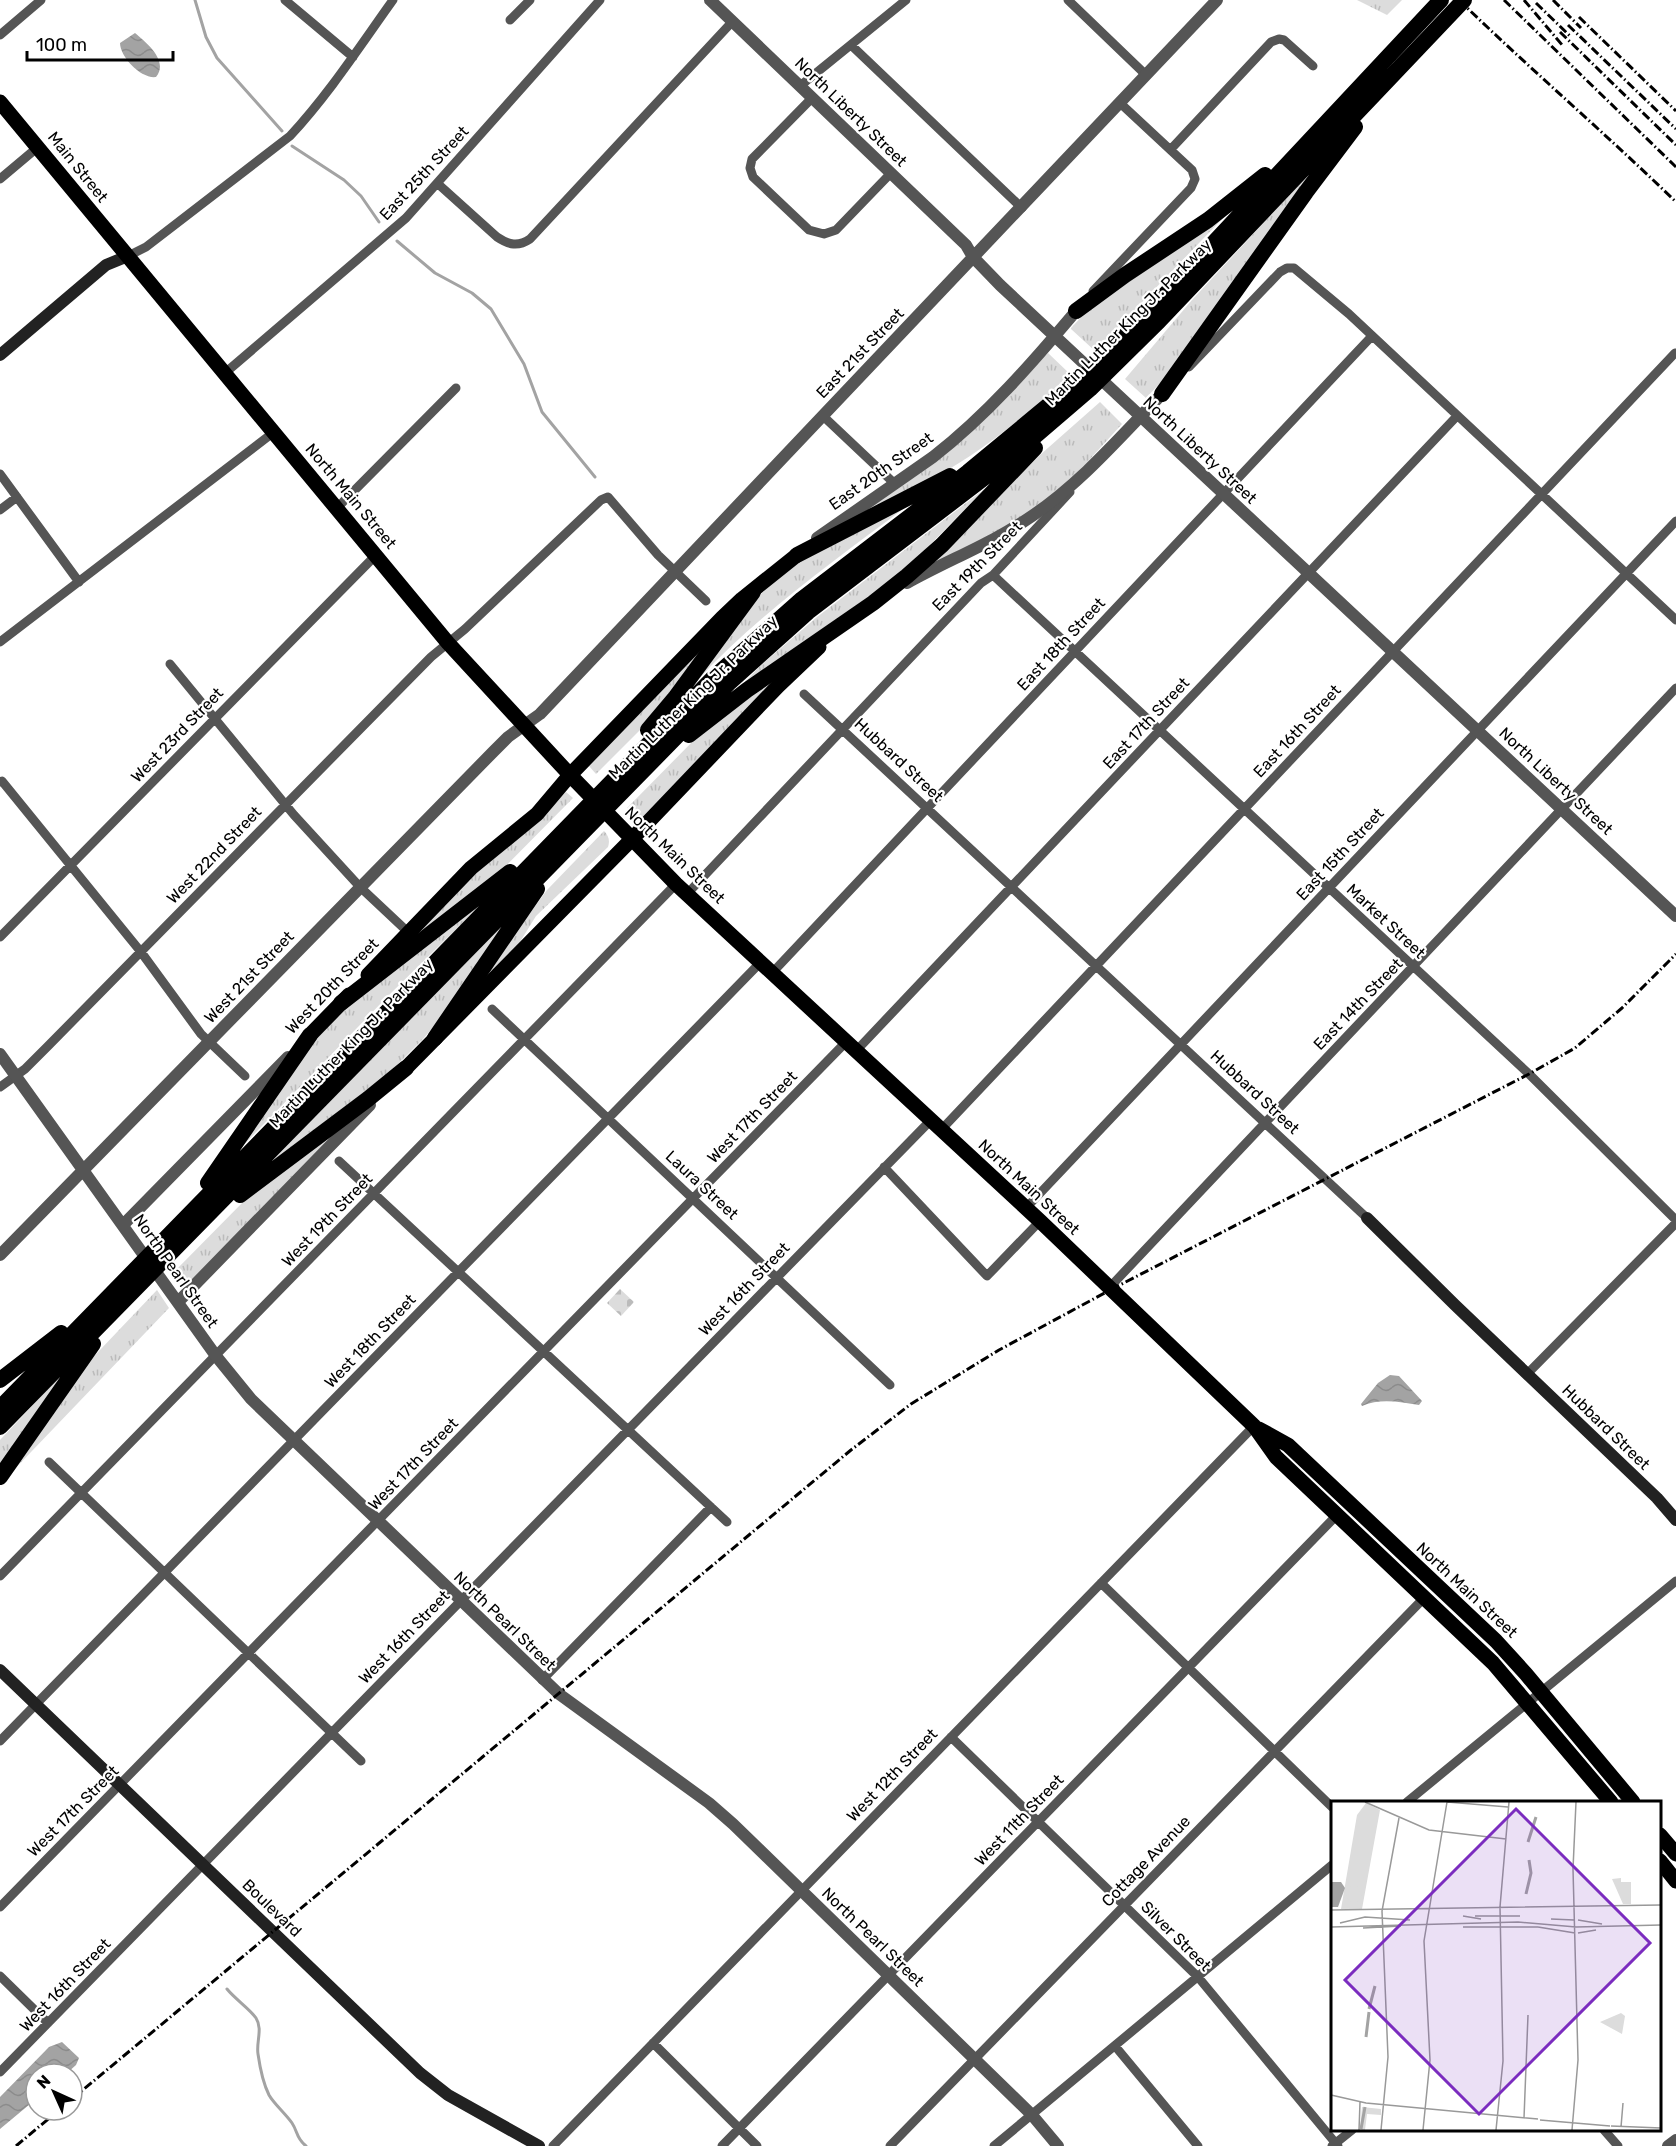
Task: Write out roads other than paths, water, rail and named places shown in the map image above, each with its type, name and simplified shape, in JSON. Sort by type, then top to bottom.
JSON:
[{"type":"highway","name":"Martin Luther King Jr. Parkway","points":[[627,773],[782,634],[990,473],[1125,346],[1378,78],[1441,0]]},
{"type":"highway","name":"Martin Luther King Jr. Parkway","points":[[1378,78],[1464,0]]},
{"type":"highway","points":[[1076,311],[1208,220],[1278,164],[1378,78]]},
{"type":"highway","points":[[1162,394],[1358,122],[1378,78]]},
{"type":"highway","name":"Martin Luther King Jr. Parkway","points":[[180,1233],[194,1209],[627,773],[718,673],[776,621],[968,472],[1066,401]]},
{"type":"highway","points":[[627,773],[873,603],[942,545],[1014,471],[1066,401]]},
{"type":"highway","points":[[797,555],[951,475],[968,472]]},
{"type":"highway","points":[[627,773],[641,739],[675,698],[753,592]]},
{"type":"highway","name":"Martin Luther King Jr. Parkway","points":[[0,1427],[121,1294],[565,836]]},
{"type":"highway","points":[[341,1003],[467,907],[527,857],[565,836]]},
{"type":"highway","points":[[435,1038],[538,889],[565,836]]},
{"type":"highway","points":[[194,1209],[203,1189],[310,1035]]},
{"type":"highway","points":[[180,1233],[406,1068]]},
{"type":"highway","name":"Martin Luther King Jr. Parkway","points":[[0,1408],[121,1294]]},
{"type":"highway","points":[[0,1380],[121,1294]]},
{"type":"highway","points":[[0,1477],[121,1294]]},
{"type":"main road","name":"Main Street","points":[[0,102],[128,256]]},
{"type":"main road","points":[[0,356],[106,265],[128,256]]},
{"type":"main road","name":"North Main Street","points":[[128,256],[448,643],[570,776],[681,889],[1040,1221],[1254,1426],[1276,1457],[1493,1662],[1609,1801]]},
{"type":"main road","name":"East 20th Street","points":[[570,776],[722,618],[797,555]]},
{"type":"main road","points":[[406,1068],[632,840],[786,678],[873,603]]},
{"type":"main road","name":"West 20th Street","points":[[310,1035],[471,868],[537,813],[570,776]]},
{"type":"main road","name":"Hubbard Street","points":[[1367,1218],[1657,1498],[1676,1520]]},
{"type":"main road","name":"North Main Street","points":[[1254,1426],[1288,1445],[1496,1641],[1631,1801]]},
{"type":"main road","name":"Boulevard","points":[[0,1670],[420,2073],[454,2099],[538,2146]]},
{"type":"main road","points":[[1661,1837],[1676,1854]]},
{"type":"main road","points":[[1662,1868],[1676,1881]]},
{"type":"street","points":[[0,35],[41,0]]},
{"type":"street","points":[[285,0],[353,57]]},
{"type":"street","points":[[128,256],[146,247],[290,136],[353,57],[393,0]]},
{"type":"street","points":[[510,20],[530,0]]},
{"type":"street","name":"East 25th Street","points":[[225,373],[406,218],[600,0]]},
{"type":"street","name":"North Liberty Street","points":[[710,0],[966,245],[974,257],[1054,336],[1676,916]]},
{"type":"street","points":[[800,86],[906,0]]},
{"type":"street","points":[[1068,0],[1146,75]]},
{"type":"street","name":"East 21st Street","points":[[524,726],[540,714],[1217,0]]},
{"type":"street","points":[[437,183],[497,237],[506,243],[515,245],[524,243],[732,22]]},
{"type":"street","points":[[1120,103],[1171,149],[1271,42],[1284,40],[1313,66]]},
{"type":"street","points":[[851,45],[1022,208]]},
{"type":"street","points":[[812,98],[752,159],[750,168],[753,177],[809,230],[824,234],[836,230],[891,173]]},
{"type":"street","points":[[0,179],[38,147]]},
{"type":"street","name":"East 20th Street","points":[[797,555],[825,532],[933,457],[962,433],[1191,188],[1195,179],[1192,170],[1171,149]]},
{"type":"street","name":"East 19th Street","points":[[681,889],[842,729],[981,584],[993,575],[1141,416],[1280,272],[1287,268],[1294,268],[1372,336]]},
{"type":"street","points":[[1372,336],[1676,620]]},
{"type":"street","name":"East 18th Street","points":[[767,967],[927,808],[1372,336]]},
{"type":"street","name":"East 16th Street","points":[[936,1125],[1096,966],[1676,352]]},
{"type":"street","points":[[337,508],[456,388]]},
{"type":"street","points":[[823,416],[895,484]]},
{"type":"street","name":"East 17th Street","points":[[851,1046],[1011,887],[1457,416]]},
{"type":"street","points":[[0,642],[274,432]]},
{"type":"street","points":[[873,603],[1025,521],[1054,500],[1099,461]]},
{"type":"street","points":[[0,474],[79,582]]},
{"type":"street","points":[[0,510],[17,497]]},
{"type":"street","name":"West 22nd Street","points":[[0,1088],[41,1054],[430,657],[465,629],[594,505],[608,497],[674,572]]},
{"type":"street","name":"East 15th Street","points":[[1026,1208],[1676,520]]},
{"type":"street","name":"West 23rd Street","points":[[0,937],[376,555]]},
{"type":"street","points":[[674,572],[706,601]]},
{"type":"street","name":"Market Street","points":[[993,575],[1529,1074],[1676,1221]]},
{"type":"street","points":[[170,664],[285,805],[360,887],[409,933]]},
{"type":"street","name":"East 14th Street","points":[[1110,1287],[1676,688]]},
{"type":"street","name":"Hubbard Street","points":[[804,694],[1367,1218]]},
{"type":"street","name":"West 21st Street","points":[[0,1255],[508,737],[524,726]]},
{"type":"street","points":[[1,781],[141,952],[201,1034],[245,1076]]},
{"type":"street","name":"West 19th Street","points":[[0,1576],[525,1040],[681,889]]},
{"type":"street","name":"West 18th Street","points":[[0,1741],[609,1119],[767,967]]},
{"type":"street","name":"Laura Street","points":[[492,1009],[891,1385]]},
{"type":"street","name":"West 20th Street","points":[[123,1225],[310,1035]]},
{"type":"street","name":"West 17th Street","points":[[0,1907],[694,1198],[851,1046]]},
{"type":"street","name":"North Pearl Street","points":[[0,1054],[216,1356],[252,1399],[542,1680],[569,1703],[709,1803],[733,1824],[1032,2115],[1058,2146]]},
{"type":"street","points":[[178,1302],[406,1068]]},
{"type":"street","name":"West 16th Street","points":[[0,2072],[884,1167],[936,1125]]},
{"type":"street","points":[[339,1161],[727,1522]]},
{"type":"street","points":[[884,1167],[987,1276],[1040,1221]]},
{"type":"street","points":[[1527,1374],[1676,1221]]},
{"type":"street","name":"West 12th Street","points":[[553,2146],[1254,1426]]},
{"type":"street","points":[[49,1462],[361,1761]]},
{"type":"street","points":[[542,1680],[711,1507]]},
{"type":"street","name":"West 11th Street","points":[[722,2146],[1337,1515]]},
{"type":"street","points":[[1409,1801],[1676,1581]]},
{"type":"street","points":[[1101,1583],[1331,1806]]},
{"type":"street","name":"Cottage Avenue","points":[[890,2146],[1424,1598]]},
{"type":"street","name":"Silver Street","points":[[951,1737],[1198,1977],[1335,2145]]},
{"type":"street","points":[[994,2146],[1331,1866]]},
{"type":"street","points":[[0,1976],[48,2023]]},
{"type":"street","points":[[653,2043],[757,2146]]},
{"type":"street","points":[[1115,2046],[1198,2146]]},
{"type":"street","points":[[1335,2145],[1351,2131]]},
{"type":"street","points":[[1605,2131],[1617,2146]]},
{"type":"street","points":[[1668,2146],[1676,2140]]},
{"type":"water","points":[[135,33],[150,47],[158,59],[160,65],[156,77],[150,77],[138,71],[127,60],[121,49],[120,43]]},
{"type":"water","points":[[1390,1375],[1399,1376],[1422,1401],[1419,1405],[1383,1401],[1362,1406],[1361,1404],[1378,1383]]},
{"type":"water","points":[[62,2042],[79,2058],[77,2062],[34,2062],[49,2047]]},
{"type":"water","points":[[24,2073],[24,2109],[0,2129],[0,2097]]},
{"type":"waterway","points":[[195,0],[206,37],[217,58],[282,131]]},
{"type":"waterway","points":[[292,146],[344,180],[361,196],[379,222]]},
{"type":"waterway","points":[[397,241],[435,273],[472,293],[491,309],[524,364],[542,412],[595,477]]},
{"type":"waterway","points":[[227,1989],[256,2018],[259,2027],[258,2054],[267,2090],[306,2146]]},
{"type":"railway","points":[[1459,0],[1676,202]]},
{"type":"railway","points":[[1504,0],[1676,167]]},
{"type":"railway","points":[[1524,0],[1563,46]]},
{"type":"railway","points":[[1553,0],[1581,28]]},
{"type":"railway","points":[[1536,3],[1570,36]]},
{"type":"railway","points":[[1579,17],[1676,111]]},
{"type":"railway","points":[[1568,25],[1676,129]]},
{"type":"railway","points":[[1560,32],[1676,145]]},
{"type":"railway","points":[[84,2089],[851,1450],[911,1404],[999,1350],[1112,1289],[1529,1074],[1575,1048],[1622,1008],[1676,954]]},
{"type":"railway","points":[[16,2146],[45,2122]]}]
